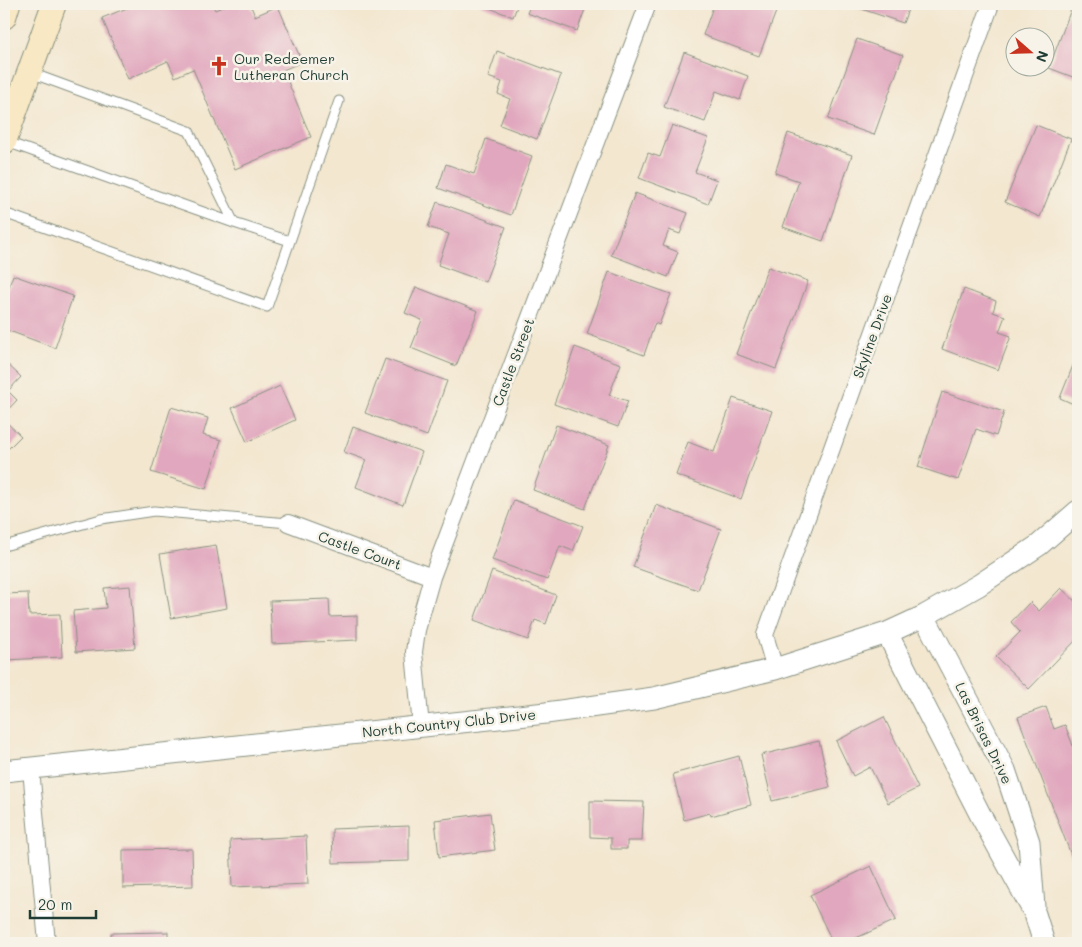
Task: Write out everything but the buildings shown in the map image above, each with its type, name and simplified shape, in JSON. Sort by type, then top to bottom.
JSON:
[{"type":"main road","points":[[4,17],[8,4]]},
{"type":"main road","points":[[4,142],[54,4]]},
{"type":"street","name":"Castle Street","points":[[421,727],[414,652],[417,630],[432,577],[648,4]]},
{"type":"street","name":"Skyline Drive","points":[[775,669],[765,634],[990,4]]},
{"type":"street","name":"North Country Club Drive","points":[[4,771],[421,727],[654,698],[775,669],[887,633],[924,616],[979,585],[1039,545],[1078,511]]},
{"type":"street","name":"Castle Court","points":[[288,523],[432,577]]},
{"type":"street","name":"Las Brisas Drive","points":[[924,616],[1005,770],[1029,842],[1035,914]]},
{"type":"street","name":"Las Brisas Drive","points":[[887,633],[982,818],[1035,914],[1044,943]]},
{"type":"street","points":[[32,769],[48,943]]},
{"type":"lane","points":[[29,72],[189,131],[234,223]]},
{"type":"lane","points":[[4,213],[267,307],[339,101]]},
{"type":"lane","points":[[4,142],[290,241]]},
{"type":"lane","points":[[4,546],[101,519],[154,511],[288,523]]},
{"type":"place","name":"Our Redeemer Lutheran Church","points":[[219,66]]}]
